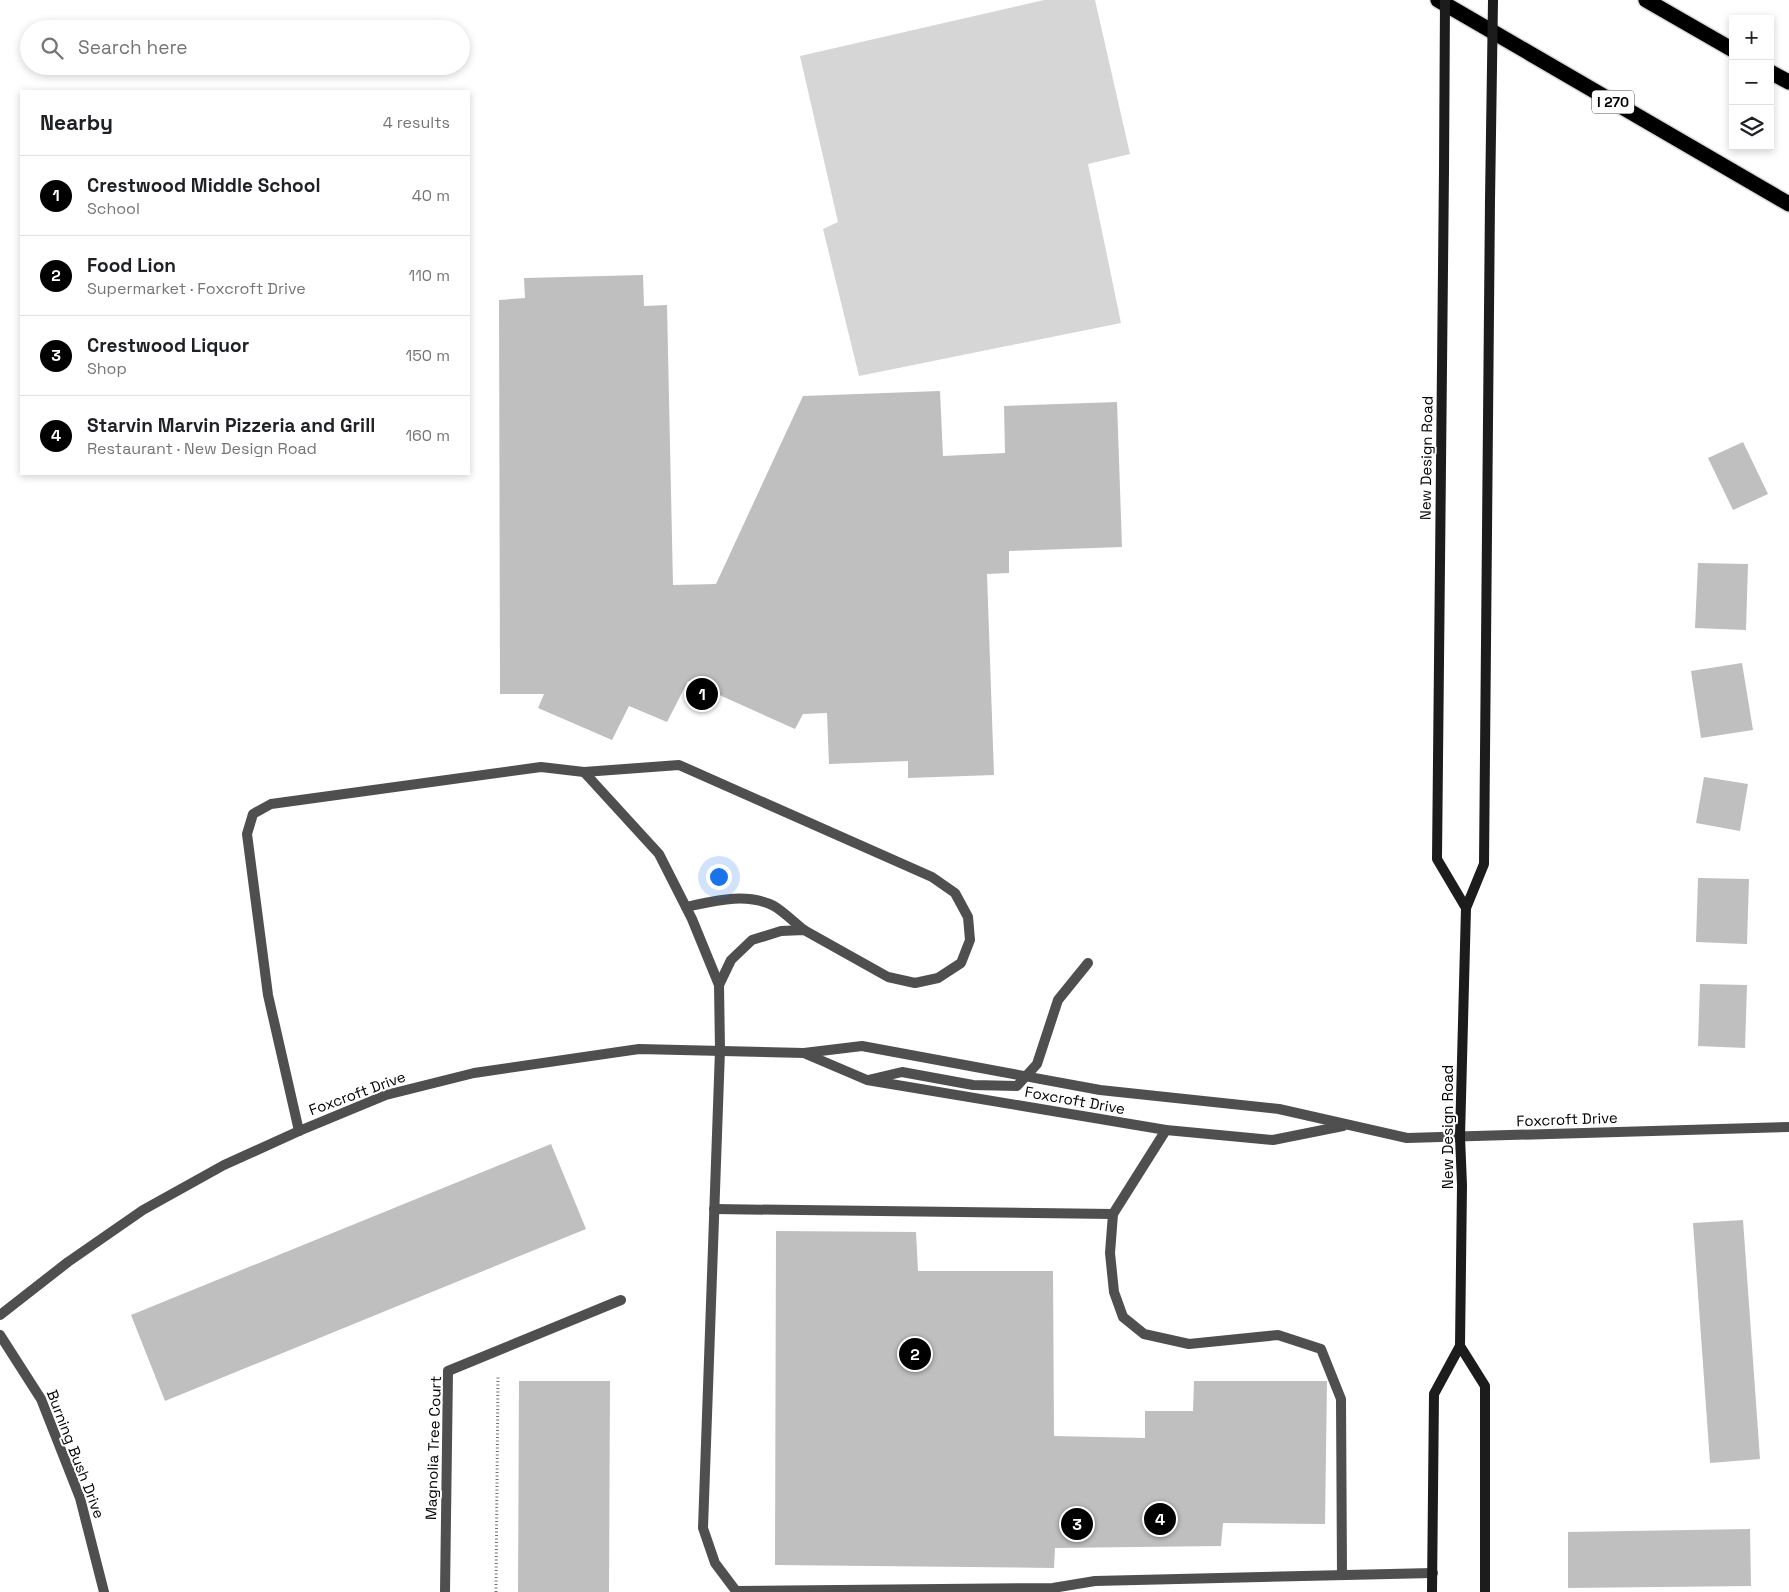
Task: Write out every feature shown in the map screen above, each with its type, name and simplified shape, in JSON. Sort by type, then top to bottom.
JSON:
[{"type":"highway","name":"I 270","points":[[1438,0],[1789,204]]},
{"type":"highway","points":[[1646,0],[1729,48]]},
{"type":"highway","points":[[1774,74],[1789,82]]},
{"type":"main road","name":"New Design Road","points":[[1445,0],[1437,858],[1466,908]]},
{"type":"main road","name":"New Design Road","points":[[1432,1592],[1434,1394],[1460,1346],[1462,1186],[1460,1137],[1466,908],[1484,864],[1493,0]]},
{"type":"main road","points":[[1460,1346],[1484,1386],[1485,1592]]},
{"type":"street","points":[[299,1131],[268,994],[247,834],[253,814],[271,804],[541,767],[584,772],[679,765],[932,877],[955,893],[968,917],[970,940],[961,963],[938,978],[915,983],[888,977],[804,930],[773,906],[749,900],[722,899],[686,908]]},
{"type":"street","points":[[584,772],[659,854],[686,908],[718,985],[720,1050],[703,1528],[715,1563],[736,1591],[1053,1588],[1095,1581],[1433,1573]]},
{"type":"street","points":[[718,985],[731,960],[752,940],[781,931],[804,930]]},
{"type":"street","points":[[867,1080],[902,1072],[973,1085],[1017,1086],[1036,1064],[1058,1000],[1088,963]]},
{"type":"street","name":"Foxcroft Drive","points":[[0,1315],[68,1262],[143,1210],[224,1165],[299,1131],[386,1095],[474,1073],[639,1049],[804,1053],[862,1046],[1100,1090],[1279,1109],[1347,1126],[1407,1138],[1789,1128]]},
{"type":"street","name":"Foxcroft Drive","points":[[804,1053],[867,1080],[1166,1130],[1274,1140],[1347,1126]]},
{"type":"street","points":[[1166,1130],[1113,1214],[1110,1253],[1114,1292],[1123,1317],[1144,1334],[1189,1344],[1278,1335],[1321,1349],[1341,1399],[1342,1575]]},
{"type":"street","points":[[714,1209],[1113,1214]]},
{"type":"street","name":"Magnolia Tree Court","points":[[446,1592],[448,1371],[621,1300]]},
{"type":"street","name":"Burning Bush Drive","points":[[0,1335],[41,1399],[80,1498],[104,1592]]},
{"type":"path","points":[[496,1592],[498,1372]]},
{"type":"shaded area","points":[[1044,0],[1095,0],[1130,154],[1088,164],[1121,323],[859,376],[823,229],[838,222],[800,56]]},
{"type":"building","points":[[643,275],[644,306],[667,305],[673,585],[716,584],[803,396],[940,391],[943,456],[1005,453],[1004,406],[1117,402],[1122,547],[1009,551],[1009,573],[987,574],[994,775],[908,778],[908,761],[829,764],[827,713],[803,714],[795,729],[688,681],[667,722],[629,706],[612,740],[538,708],[544,694],[500,694],[499,300],[525,298],[524,278]]},
{"type":"building","points":[[1743,442],[1768,494],[1733,510],[1708,458]]},
{"type":"building","points":[[1698,563],[1748,564],[1746,630],[1695,628]]},
{"type":"building","points":[[1742,663],[1753,730],[1701,738],[1691,671]]},
{"type":"building","points":[[1704,777],[1748,784],[1740,831],[1696,823]]},
{"type":"building","points":[[1698,878],[1749,879],[1747,944],[1696,942]]},
{"type":"building","points":[[1700,984],[1747,985],[1745,1048],[1698,1046]]},
{"type":"building","points":[[551,1144],[586,1229],[165,1401],[131,1315]]},
{"type":"building","points":[[1743,1220],[1760,1459],[1710,1463],[1693,1223]]},
{"type":"building","points":[[776,1231],[916,1232],[918,1271],[1053,1271],[1054,1436],[1145,1438],[1145,1411],[1193,1411],[1194,1381],[1327,1381],[1325,1524],[1223,1523],[1221,1546],[1055,1548],[1054,1568],[775,1565]]},
{"type":"building","points":[[519,1381],[610,1381],[609,1592],[518,1592]]},
{"type":"building","points":[[1750,1529],[1751,1586],[1568,1588],[1568,1532]]},
{"type":"place","name":"Crestwood Middle School","points":[[702,694]]},
{"type":"place","name":"Food Lion","points":[[915,1354]]},
{"type":"place","name":"Starvin Marvin Pizzeria and Grill","points":[[1160,1519]]},
{"type":"place","name":"Crestwood Liquor","points":[[1077,1524]]}]
